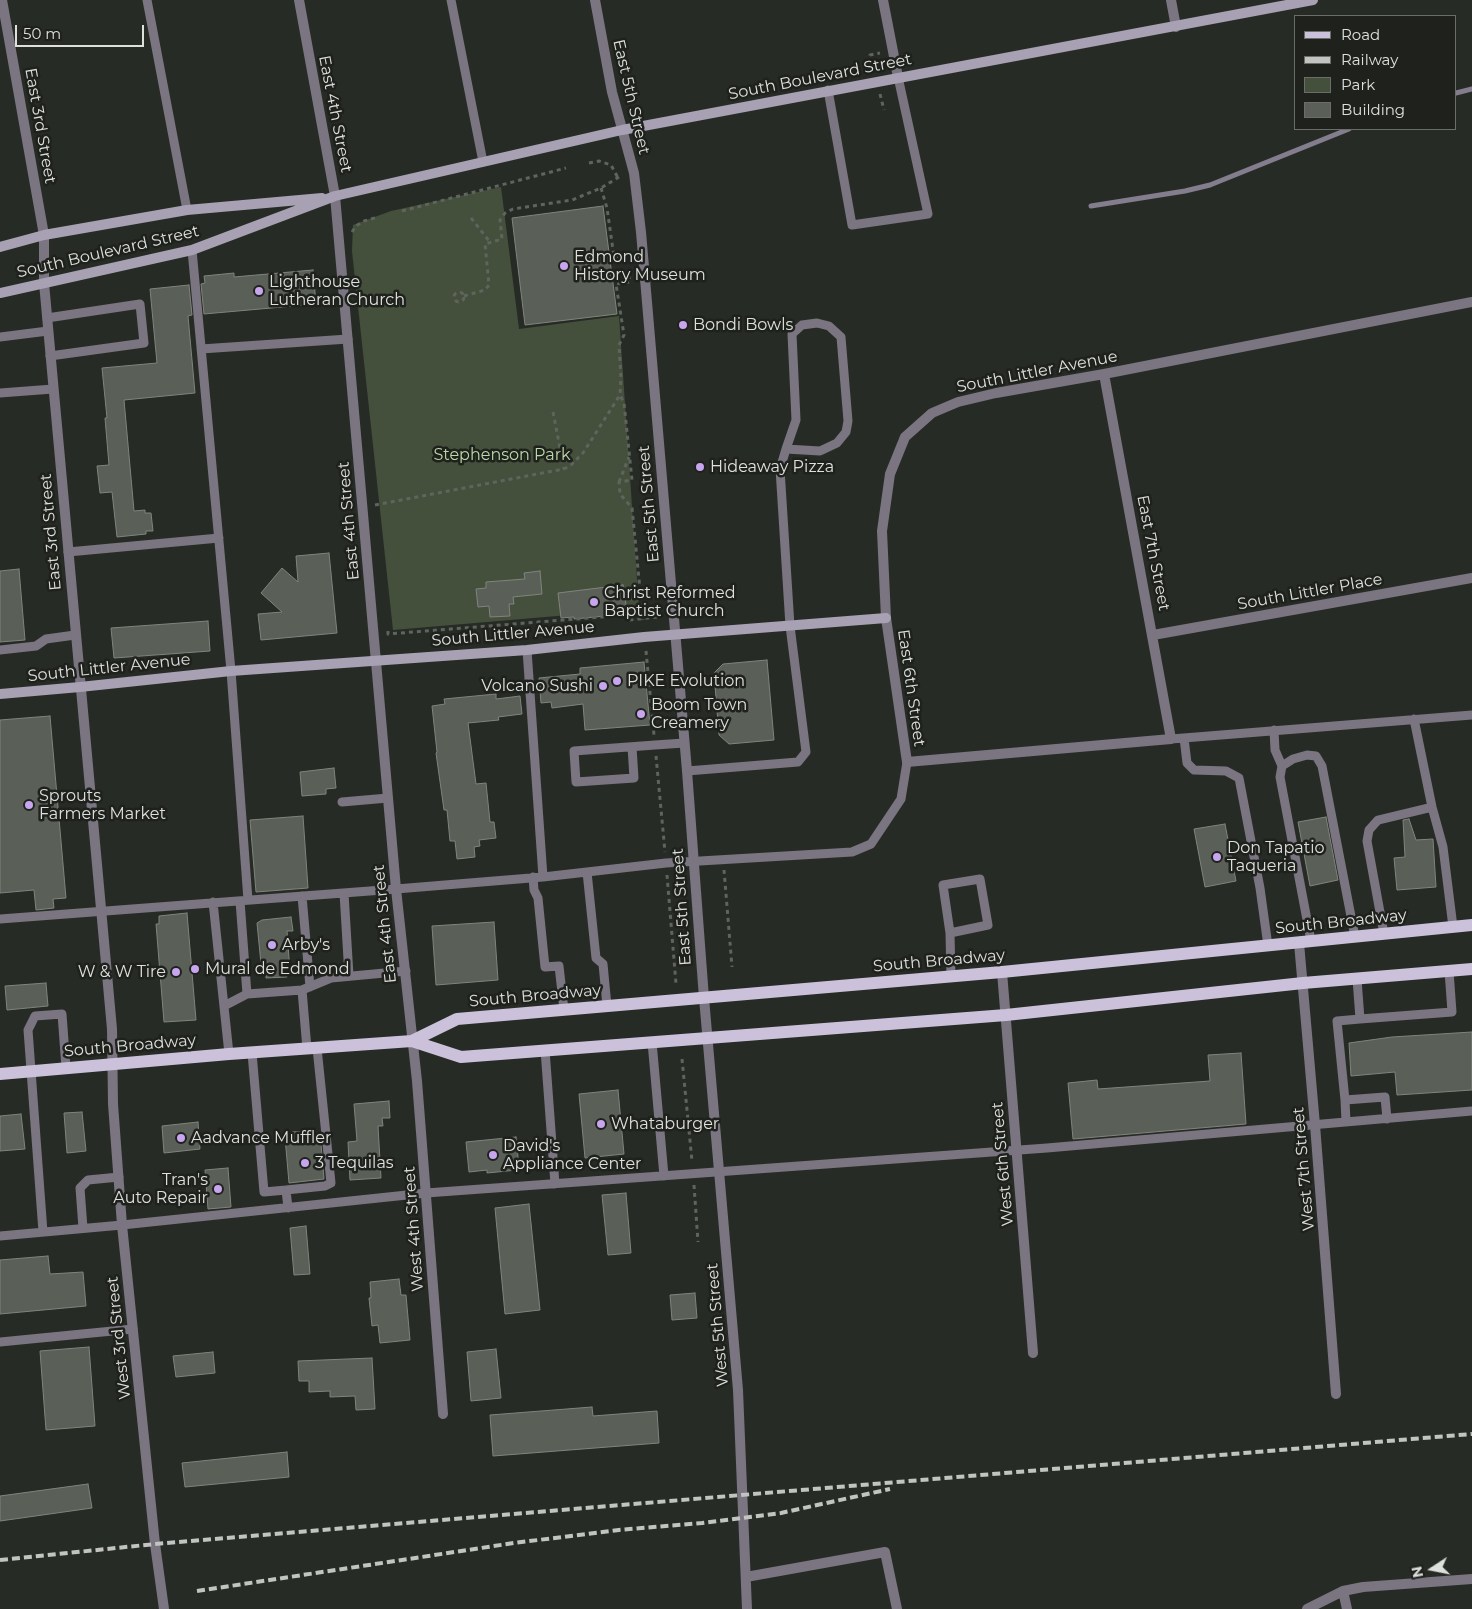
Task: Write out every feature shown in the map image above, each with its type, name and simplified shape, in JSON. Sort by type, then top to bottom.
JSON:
[{"type":"main road","name":"South Boulevard Street","points":[[0,247],[44,235],[188,210],[335,196],[622,130],[1313,0]]},
{"type":"main road","name":"South Boulevard Street","points":[[0,293],[192,250],[335,196]]},
{"type":"main road","name":"South Littler Avenue","points":[[0,694],[231,671],[528,650],[676,635],[886,618]]},
{"type":"main road","name":"South Broadway","points":[[0,1074],[229,1054],[412,1041],[457,1020],[951,977],[1472,925]]},
{"type":"main road","name":"South Broadway","points":[[412,1041],[461,1057],[1006,1015],[1303,983],[1472,969]]},
{"type":"street","name":"East 3rd Street","points":[[2,0],[44,235],[44,283],[102,912],[112,1029],[112,1064]]},
{"type":"street","name":"East 4th Street","points":[[298,0],[335,196],[396,889],[412,1041]]},
{"type":"street","name":"East 5th Street","points":[[595,0],[612,92],[634,173],[641,232],[708,1038]]},
{"type":"street","points":[[883,0],[898,77]]},
{"type":"street","points":[[1170,0],[1176,27]]},
{"type":"street","name":"South Littler Avenue","points":[[886,618],[882,531],[890,474],[906,437],[932,414],[958,402],[996,393],[1104,374],[1472,302]]},
{"type":"street","name":"East 7th Street","points":[[1104,374],[1171,739]]},
{"type":"street","name":"South Littler Place","points":[[1153,635],[1472,578]]},
{"type":"street","name":"East 6th Street","points":[[886,618],[907,762]]},
{"type":"street","points":[[907,762],[1171,739]]},
{"type":"street","name":"West 7th Street","points":[[1305,942],[1303,983],[1336,1394]]},
{"type":"street","name":"West 6th Street","points":[[1002,972],[1033,1352]]},
{"type":"street","name":"West 5th Street","points":[[708,1038],[738,1390],[747,1609]]},
{"type":"street","name":"West 4th Street","points":[[412,1041],[417,1081],[443,1414]]},
{"type":"street","name":"West 3rd Street","points":[[112,1064],[122,1225],[155,1544],[164,1609]]},
{"type":"street","points":[[746,1577],[886,1552],[897,1609]]},
{"type":"street","points":[[1307,1609],[1343,1592],[1383,1585],[1472,1578]]},
{"type":"street","points":[[1343,1592],[1347,1609]]},
{"type":"lane","points":[[147,0],[188,210]]},
{"type":"lane","points":[[450,0],[483,162]]},
{"type":"lane","points":[[828,90],[852,225],[928,214],[898,77]]},
{"type":"lane","points":[[192,250],[231,671],[244,900],[247,994]]},
{"type":"lane","points":[[47,318],[140,304],[144,343],[50,356]]},
{"type":"lane","points":[[687,771],[798,762],[806,752],[790,626],[780,469],[786,449],[796,420],[792,334],[802,325],[817,323],[829,326],[841,337],[848,421],[846,432],[837,443],[820,451],[786,449]]},
{"type":"lane","points":[[0,337],[48,331]]},
{"type":"lane","points":[[201,350],[348,339]]},
{"type":"lane","points":[[0,393],[53,389]]},
{"type":"lane","points":[[68,552],[219,538]]},
{"type":"lane","points":[[0,650],[36,646],[46,639],[75,635]]},
{"type":"lane","points":[[528,650],[542,877]]},
{"type":"lane","points":[[1171,739],[1472,715]]},
{"type":"lane","points":[[1414,719],[1432,807],[1443,847],[1453,927]]},
{"type":"lane","points":[[1274,730],[1275,750],[1282,766],[1280,777],[1305,942]]},
{"type":"lane","points":[[1184,738],[1187,764],[1194,770],[1226,771],[1239,778],[1260,888],[1268,946]]},
{"type":"lane","points":[[632,747],[634,778],[576,782],[574,751],[684,743]]},
{"type":"lane","points":[[1282,766],[1292,759],[1306,755],[1316,756],[1322,766],[1355,937]]},
{"type":"lane","points":[[0,920],[542,877],[666,863],[852,852],[871,844],[901,799],[907,762]]},
{"type":"lane","points":[[342,802],[388,798]]},
{"type":"lane","points":[[1384,934],[1367,841],[1369,830],[1378,820],[1432,807]]},
{"type":"lane","points":[[587,872],[596,958],[603,964],[607,1006]]},
{"type":"lane","points":[[532,877],[534,890],[538,898],[545,968],[559,966],[564,1010]]},
{"type":"lane","points":[[950,933],[988,925],[980,879],[943,885],[950,933],[951,977]]},
{"type":"lane","points":[[344,893],[349,976]]},
{"type":"lane","points":[[252,1053],[264,1192],[325,1186],[331,1183],[312,1049],[306,989],[302,896]]},
{"type":"lane","points":[[213,902],[229,1054]]},
{"type":"lane","points":[[224,1006],[247,994],[306,989],[331,978],[406,971]]},
{"type":"lane","points":[[1346,1122],[1337,1022],[1452,1012],[1449,971]]},
{"type":"lane","points":[[1357,979],[1360,1019]]},
{"type":"lane","points":[[44,1232],[28,1030],[35,1016],[62,1014],[66,1068]]},
{"type":"lane","points":[[652,1042],[664,1176]]},
{"type":"lane","points":[[545,1050],[555,1184]]},
{"type":"lane","points":[[1344,1100],[1385,1096],[1387,1119]]},
{"type":"lane","points":[[0,1236],[426,1193],[1017,1150],[1472,1111]]},
{"type":"lane","points":[[83,1228],[80,1188],[88,1180],[119,1177]]},
{"type":"lane","points":[[286,1190],[288,1208]]},
{"type":"lane","points":[[0,1342],[133,1329]]},
{"type":"path","points":[[464,296],[485,290],[490,285],[485,244],[502,239],[500,220],[508,210],[572,200],[601,188],[619,177],[611,165],[599,161],[589,163]]},
{"type":"path","points":[[402,211],[566,168]]},
{"type":"path","points":[[601,188],[607,208],[614,257],[629,254],[629,264]]},
{"type":"path","points":[[471,218],[490,242]]},
{"type":"path","points":[[619,482],[632,480],[624,403],[620,394],[621,377],[618,345],[624,335],[616,284],[630,282],[629,273]]},
{"type":"path","points":[[372,506],[564,469],[571,466],[583,453],[620,394]]},
{"type":"path","points":[[553,412],[564,469]]},
{"type":"path","points":[[629,456],[619,482],[620,494],[632,508],[643,625]]},
{"type":"path","points":[[628,599],[641,598]]},
{"type":"path","points":[[388,634],[626,615],[629,620],[657,617]]},
{"type":"path","name":"East 5th Street","points":[[646,651],[676,984]]},
{"type":"path","points":[[724,879],[732,967]]},
{"type":"path","name":"West 5th Street","points":[[682,1058],[698,1242]]},
{"type":"green space","name":"Stephenson Park","points":[[501,187],[519,329],[619,316],[639,609],[393,630],[352,251],[353,225],[391,211]]},
{"type":"building","name":"Edmond History Museum","points":[[603,206],[617,314],[525,325],[512,218]]},
{"type":"building","points":[[313,270],[316,304],[204,314],[201,284],[205,283],[204,276],[234,273],[234,277]]},
{"type":"building","points":[[189,285],[192,315],[188,316],[195,393],[124,400],[134,511],[145,510],[145,513],[151,513],[153,531],[146,531],[146,534],[117,537],[112,492],[100,493],[97,466],[109,465],[102,368],[157,363],[150,289]]},
{"type":"building","points":[[329,553],[337,633],[261,640],[258,614],[282,612],[261,593],[282,568],[298,582],[296,556]]},
{"type":"building","points":[[19,569],[25,640],[0,642],[0,571]]},
{"type":"building","points":[[540,571],[542,594],[513,597],[514,604],[509,604],[510,616],[490,617],[489,606],[478,607],[476,589],[486,588],[486,582],[525,579],[524,573]]},
{"type":"building","name":"Christ Reformed Baptist Church","points":[[623,585],[626,614],[574,619],[574,617],[561,618],[558,593]]},
{"type":"building","points":[[208,621],[210,651],[114,658],[111,628]]},
{"type":"building","points":[[767,660],[774,740],[729,744],[719,735],[714,673],[723,664]]},
{"type":"building","points":[[644,662],[650,725],[585,730],[583,704],[552,708],[551,702],[541,703],[539,678],[580,674],[580,668]]},
{"type":"building","points":[[496,694],[496,699],[520,696],[522,714],[498,717],[499,720],[468,723],[476,784],[486,783],[490,822],[494,822],[496,838],[479,840],[480,846],[474,847],[475,857],[457,859],[455,841],[450,841],[447,810],[444,810],[432,706],[445,704],[444,699]]},
{"type":"building","name":"Sprouts Farmers Market","points":[[50,716],[66,898],[53,899],[54,908],[36,910],[34,890],[0,893],[0,720]]},
{"type":"building","points":[[334,768],[336,788],[326,789],[326,794],[302,796],[300,772]]},
{"type":"building","points":[[303,816],[308,888],[256,892],[250,820]]},
{"type":"building","points":[[1326,817],[1338,880],[1310,886],[1298,822]]},
{"type":"building","points":[[1409,819],[1416,840],[1433,839],[1436,887],[1397,890],[1394,858],[1405,857],[1403,820]]},
{"type":"building","points":[[1225,824],[1236,881],[1205,887],[1194,829]]},
{"type":"building","name":"W & W Tire","points":[[187,913],[196,1020],[164,1022],[156,924],[159,924],[159,916]]},
{"type":"building","name":"Arby's","points":[[291,917],[293,931],[287,931],[290,972],[286,972],[287,977],[266,978],[266,974],[262,974],[257,923],[262,920]]},
{"type":"building","points":[[494,922],[498,980],[436,985],[432,926]]},
{"type":"building","points":[[46,983],[48,1006],[7,1010],[5,986]]},
{"type":"building","points":[[1472,1032],[1472,1090],[1397,1095],[1395,1072],[1351,1076],[1349,1043],[1392,1037]]},
{"type":"building","points":[[1241,1053],[1246,1124],[1073,1139],[1068,1083],[1097,1080],[1098,1089],[1210,1081],[1208,1055]]},
{"type":"building","name":"Whataburger","points":[[618,1090],[624,1154],[585,1158],[579,1094]]},
{"type":"building","points":[[389,1101],[390,1118],[382,1118],[383,1126],[378,1126],[381,1178],[350,1180],[348,1142],[357,1141],[354,1104]]},
{"type":"building","points":[[82,1112],[86,1151],[67,1153],[64,1113]]},
{"type":"building","points":[[21,1114],[25,1149],[0,1151],[0,1116]]},
{"type":"building","name":"Aadvance Muffler","points":[[198,1122],[200,1149],[164,1153],[162,1126]]},
{"type":"building","name":"3 Tequilas","points":[[309,1131],[310,1134],[320,1133],[324,1179],[289,1183],[285,1137],[292,1136],[292,1132]]},
{"type":"building","points":[[516,1137],[519,1167],[517,1170],[487,1173],[487,1170],[469,1172],[466,1142]]},
{"type":"building","name":"Tran's Auto Repair","points":[[228,1168],[231,1207],[208,1209],[205,1170]]},
{"type":"building","points":[[626,1193],[631,1253],[608,1255],[602,1195]]},
{"type":"building","points":[[529,1204],[540,1310],[505,1314],[495,1208]]},
{"type":"building","points":[[306,1226],[310,1274],[294,1275],[290,1228]]},
{"type":"building","points":[[48,1256],[50,1274],[83,1272],[86,1306],[0,1314],[0,1260]]},
{"type":"building","points":[[399,1279],[401,1295],[406,1295],[410,1340],[380,1343],[378,1325],[372,1326],[369,1298],[371,1298],[370,1282]]},
{"type":"building","points":[[695,1293],[697,1318],[672,1320],[670,1295]]},
{"type":"building","points":[[89,1347],[95,1426],[46,1430],[40,1351]]},
{"type":"building","points":[[496,1349],[501,1398],[471,1401],[467,1352]]},
{"type":"building","points":[[213,1352],[215,1373],[176,1377],[173,1356]]},
{"type":"building","points":[[372,1358],[375,1409],[356,1410],[355,1396],[330,1397],[330,1391],[309,1392],[309,1381],[299,1381],[298,1361]]},
{"type":"building","points":[[592,1407],[593,1416],[657,1411],[659,1443],[493,1456],[490,1415]]},
{"type":"building","points":[[287,1452],[289,1477],[185,1487],[182,1463]]},
{"type":"building","points":[[88,1484],[92,1508],[0,1521],[0,1496]]},
{"type":"waterway","points":[[1457,93],[1472,89]]},
{"type":"waterway","points":[[1091,206],[1185,191],[1210,185],[1347,130]]},
{"type":"railway","points":[[0,1560],[155,1544],[1472,1434]]},
{"type":"railway","points":[[197,1591],[514,1543],[781,1513],[890,1489]]},
{"type":"place","name":"Edmond History Museum","points":[[564,266]]},
{"type":"place","name":"Lighthouse Lutheran Church","points":[[259,291]]},
{"type":"place","name":"Bondi Bowls","points":[[683,325]]},
{"type":"place","name":"Hideaway Pizza","points":[[700,467]]},
{"type":"place","name":"Christ Reformed Baptist Church","points":[[594,602]]},
{"type":"place","name":"PIKE Evolution","points":[[617,681]]},
{"type":"place","name":"Volcano Sushi","points":[[603,686]]},
{"type":"place","name":"Boom Town Creamery","points":[[641,714]]},
{"type":"place","name":"Sprouts Farmers Market","points":[[29,805]]},
{"type":"place","name":"Don Tapatio Taqueria","points":[[1217,857]]},
{"type":"place","name":"Arby's","points":[[272,945]]},
{"type":"place","name":"Mural de Edmond","points":[[195,969]]},
{"type":"place","name":"W & W Tire","points":[[176,972]]},
{"type":"place","name":"Whataburger","points":[[601,1124]]},
{"type":"place","name":"Aadvance Muffler","points":[[181,1138]]},
{"type":"place","name":"David's Appliance Center","points":[[493,1155]]},
{"type":"place","name":"3 Tequilas","points":[[305,1163]]},
{"type":"place","name":"Tran's Auto Repair","points":[[218,1189]]}]
